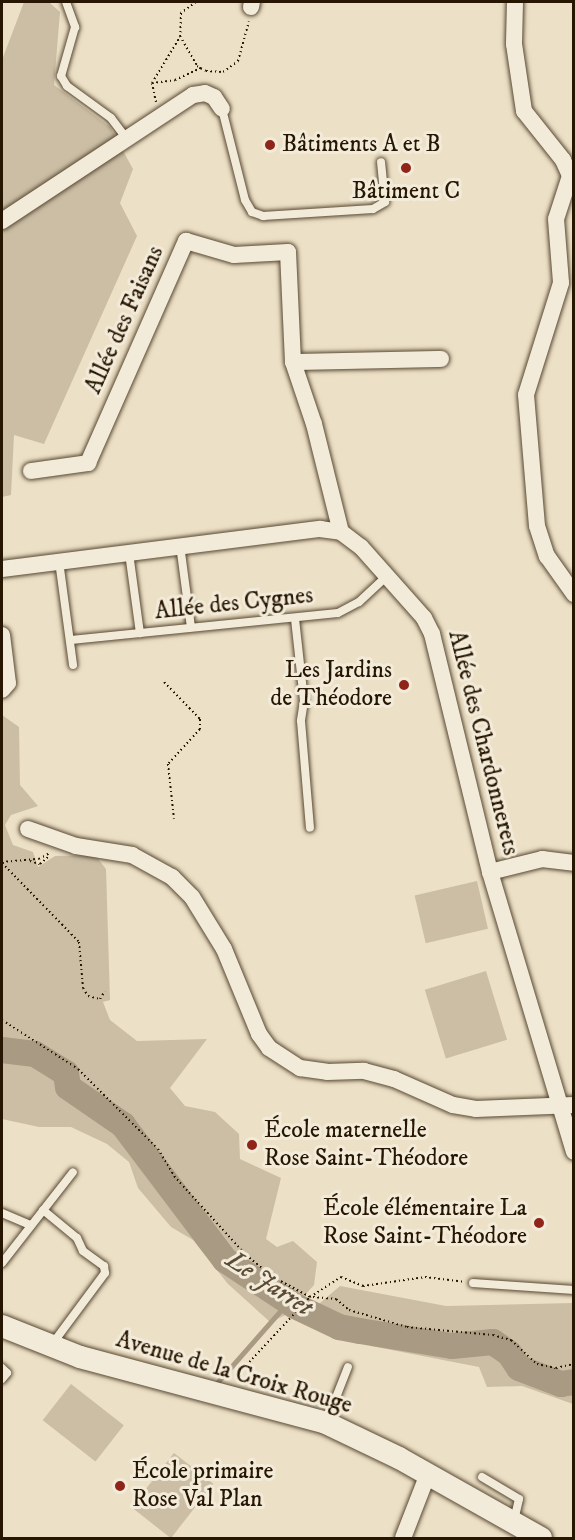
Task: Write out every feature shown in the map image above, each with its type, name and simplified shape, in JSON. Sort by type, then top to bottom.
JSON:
[{"type":"main road","name":"Avenue de la Croix Rouge","points":[[2,1326],[80,1357],[326,1423],[428,1474],[541,1539]]},
{"type":"street","points":[[515,2],[514,44],[524,111],[563,160],[570,176],[556,219],[561,283],[526,395],[537,526],[547,556],[573,594]]},
{"type":"street","points":[[2,221],[193,95],[205,93],[214,97],[222,109]]},
{"type":"street","name":"Allée des Faisans","points":[[31,471],[88,463],[186,241],[234,255],[288,252],[293,362]]},
{"type":"street","points":[[2,569],[320,529],[341,531],[314,424],[293,362],[441,359]]},
{"type":"street","name":"Allée des Chardonnerets","points":[[341,531],[388,575],[424,618],[432,634],[490,872],[566,1105],[573,1152]]},
{"type":"street","points":[[2,635],[8,683],[2,690]]},
{"type":"street","points":[[28,829],[51,847],[132,855],[172,877],[209,922],[259,1034],[284,1060],[300,1068],[327,1072],[364,1071],[464,1107],[566,1105]]},
{"type":"street","points":[[490,872],[542,859],[573,863]]},
{"type":"street","points":[[403,1539],[428,1474]]},
{"type":"lane","points":[[66,2],[75,27],[61,76],[67,86],[111,118],[126,138]]},
{"type":"lane","points":[[222,109],[245,200],[252,212],[263,216],[373,209],[385,202],[381,162]]},
{"type":"lane","points":[[180,545],[191,627]]},
{"type":"lane","points":[[129,553],[140,633]]},
{"type":"lane","points":[[59,561],[73,665]]},
{"type":"lane","name":"Allée des Cygnes","points":[[71,640],[338,613],[359,602],[388,575]]},
{"type":"lane","points":[[295,619],[304,701],[301,721],[310,828]]},
{"type":"lane","points":[[2,1263],[73,1172]]},
{"type":"lane","points":[[43,1210],[77,1238],[82,1251],[104,1266],[105,1273],[51,1346]]},
{"type":"lane","points":[[2,1213],[30,1226]]},
{"type":"lane","points":[[473,1282],[573,1290]]},
{"type":"lane","points":[[326,1423],[348,1367]]},
{"type":"lane","points":[[2,1368],[7,1373],[2,1379]]},
{"type":"lane","points":[[482,1477],[519,1499],[513,1523]]},
{"type":"path","points":[[165,112],[152,93],[152,83],[180,36],[181,13],[196,2]]},
{"type":"path","points":[[152,83],[176,80],[201,68],[223,72],[238,61],[247,40],[252,4]]},
{"type":"path","points":[[180,36],[201,68]]},
{"type":"path","points":[[164,682],[200,719],[200,729],[168,764],[174,819]]},
{"type":"path","points":[[2,862],[29,860],[51,847]]},
{"type":"path","points":[[2,862],[79,942],[82,982],[88,996],[100,999],[105,991]]},
{"type":"path","points":[[2,1020],[78,1069],[158,1149],[174,1176],[246,1255],[273,1277],[310,1297],[336,1299],[349,1310],[407,1327],[493,1335],[511,1340],[537,1364],[556,1368],[573,1365]]},
{"type":"path","points":[[231,1397],[240,1372],[296,1316],[310,1297],[341,1277],[363,1286],[425,1277],[473,1282]]},
{"type":"shaded area","points":[[24,2],[49,2],[60,12],[54,85],[110,127],[133,169],[120,203],[137,236],[44,444],[14,435],[11,495],[2,497],[2,60]]},
{"type":"shaded area","points":[[2,715],[19,727],[20,785],[38,806],[11,815],[5,825],[13,845],[33,852],[38,867],[55,856],[95,855],[106,869],[110,1000],[103,1002],[110,1020],[137,1041],[207,1039],[170,1088],[185,1106],[215,1112],[239,1134],[240,1159],[281,1178],[266,1239],[277,1247],[293,1241],[317,1262],[314,1285],[288,1314],[270,1322],[228,1284],[193,1240],[171,1227],[138,1188],[129,1162],[107,1144],[71,1127],[39,1127],[2,1119]]},
{"type":"shaded area","points":[[477,881],[488,929],[426,943],[415,895]]},
{"type":"shaded area","points":[[486,971],[507,1040],[446,1059],[425,990]]},
{"type":"shaded area","points":[[340,1286],[446,1306],[573,1303],[573,1404],[522,1386],[487,1387],[479,1367],[371,1346],[312,1326],[320,1303]]},
{"type":"shaded area","points":[[71,1384],[124,1425],[95,1461],[43,1420]]},
{"type":"shaded area","points":[[174,1453],[213,1484],[171,1538],[132,1507]]},
{"type":"waterway","name":"Le Jarret","points":[[2,1050],[35,1054],[66,1073],[68,1087],[123,1125],[225,1260],[295,1306],[339,1327],[360,1331],[452,1346],[493,1342],[509,1353],[519,1368],[561,1384],[574,1382]]},
{"type":"waterway","points":[[217,1383],[289,1301]]},
{"type":"place","name":"Bâtiments A et B","points":[[270,145]]},
{"type":"place","name":"Bâtiment C","points":[[406,168]]},
{"type":"place","name":"Les Jardins de Théodore","points":[[404,685]]},
{"type":"place","name":"École maternelle Rose Saint-Théodore","points":[[252,1145]]},
{"type":"place","name":"École élémentaire La Rose Saint-Théodore","points":[[539,1223]]},
{"type":"place","name":"École primaire Rose Val Plan","points":[[120,1486]]}]
